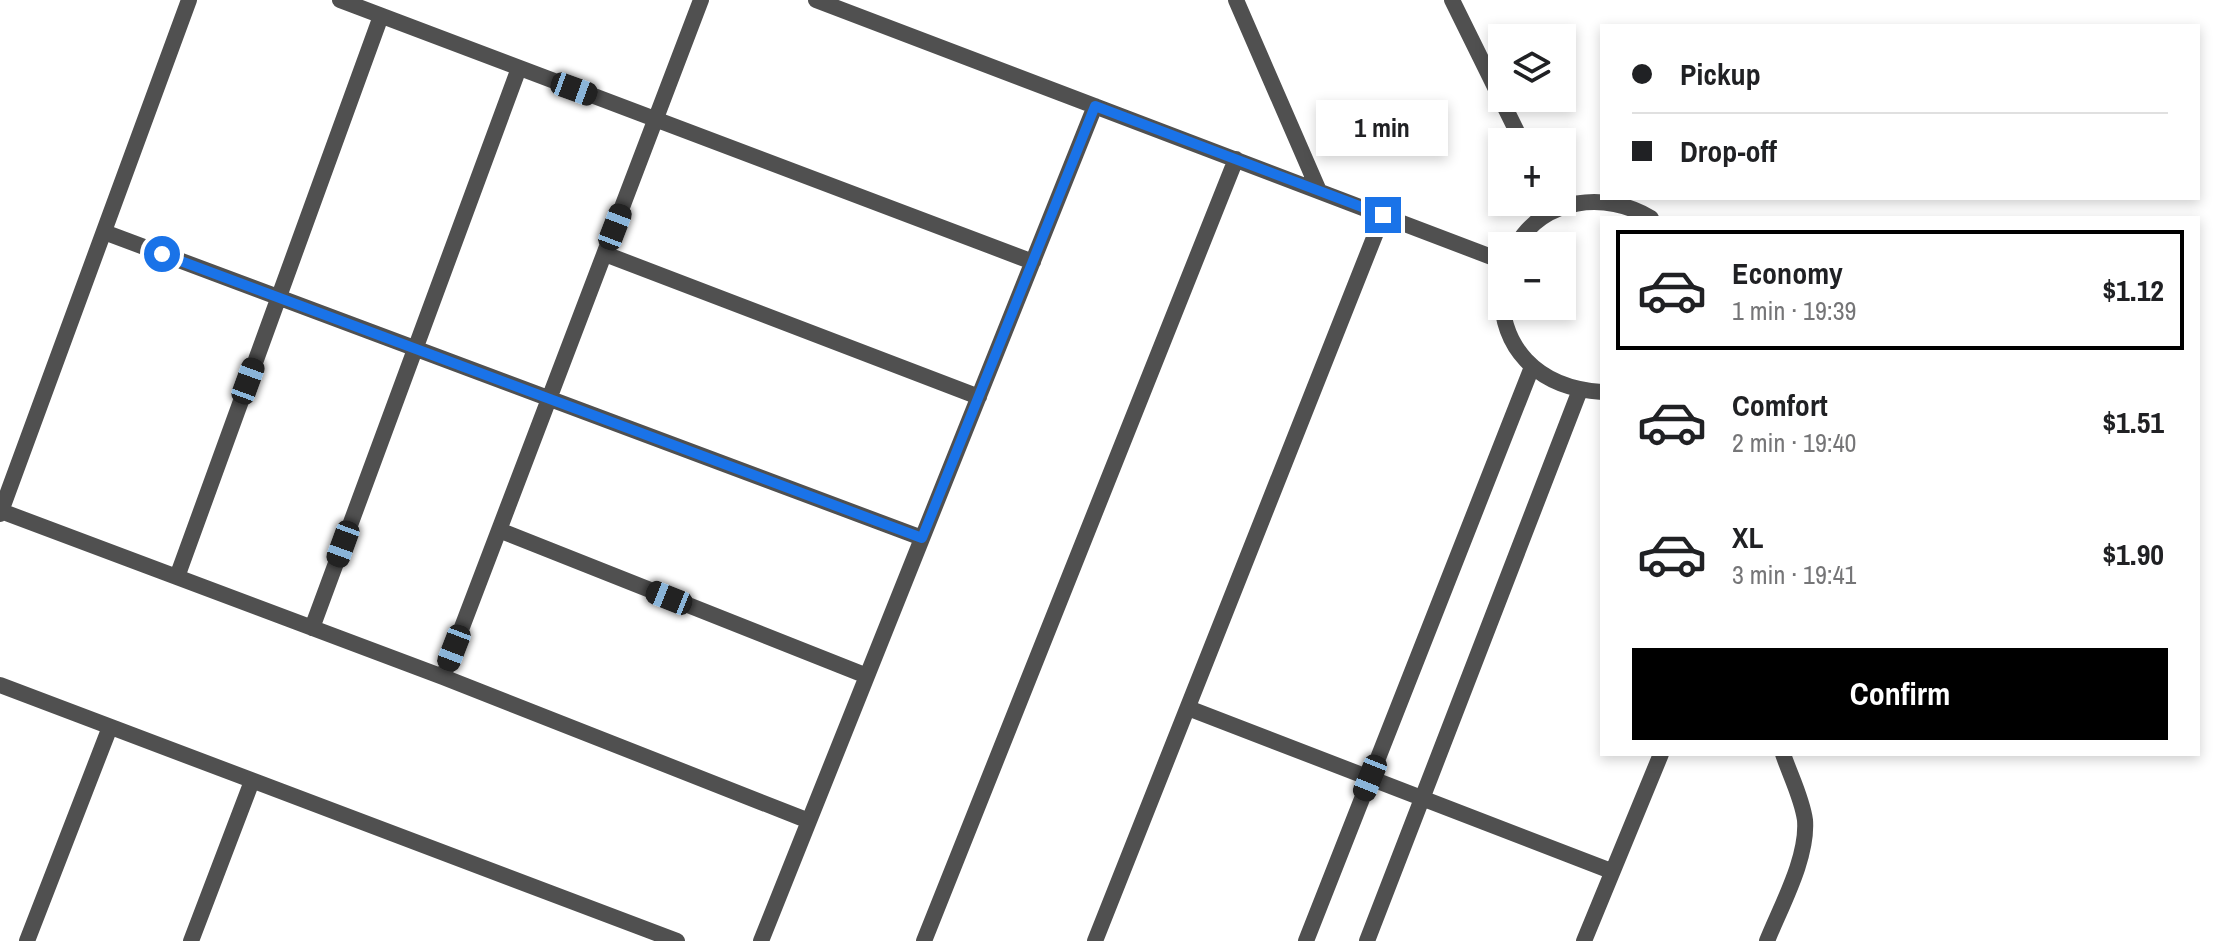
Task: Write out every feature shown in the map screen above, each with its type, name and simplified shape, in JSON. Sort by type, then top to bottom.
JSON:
[{"type":"street","points":[[189,0],[1,513],[443,677],[809,821]]},
{"type":"street","points":[[340,0],[1033,262]]},
{"type":"street","points":[[443,677],[701,0]]},
{"type":"street","points":[[816,0],[1488,256]]},
{"type":"street","points":[[1236,0],[1319,191]]},
{"type":"street","points":[[1452,0],[1515,128]]},
{"type":"street","points":[[177,577],[381,16]]},
{"type":"street","points":[[312,628],[519,68]]},
{"type":"street","points":[[761,941],[1095,106]]},
{"type":"street","points":[[924,941],[1236,159]]},
{"type":"street","points":[[1576,202],[1608,201],[1633,207],[1648,216]]},
{"type":"street","points":[[1095,941],[1383,215]]},
{"type":"street","points":[[1528,232],[1543,216]]},
{"type":"street","points":[[104,232],[922,538]]},
{"type":"street","points":[[605,254],[979,397]]},
{"type":"street","points":[[1505,320],[1517,349],[1532,367],[1554,382],[1600,392]]},
{"type":"street","points":[[1306,941],[1532,367]]},
{"type":"street","points":[[1367,941],[1580,390]]},
{"type":"street","points":[[499,530],[867,676]]},
{"type":"street","points":[[0,685],[677,941]]},
{"type":"street","points":[[1188,708],[1611,871]]},
{"type":"street","points":[[27,941],[110,727]]},
{"type":"street","points":[[1584,941],[1660,756]]},
{"type":"street","points":[[1767,941],[1799,861],[1805,832],[1801,803],[1784,756]]},
{"type":"street","points":[[191,941],[252,781]]},
{"type":"route","points":[[162,254],[922,538],[1095,106],[1383,215]]}]
